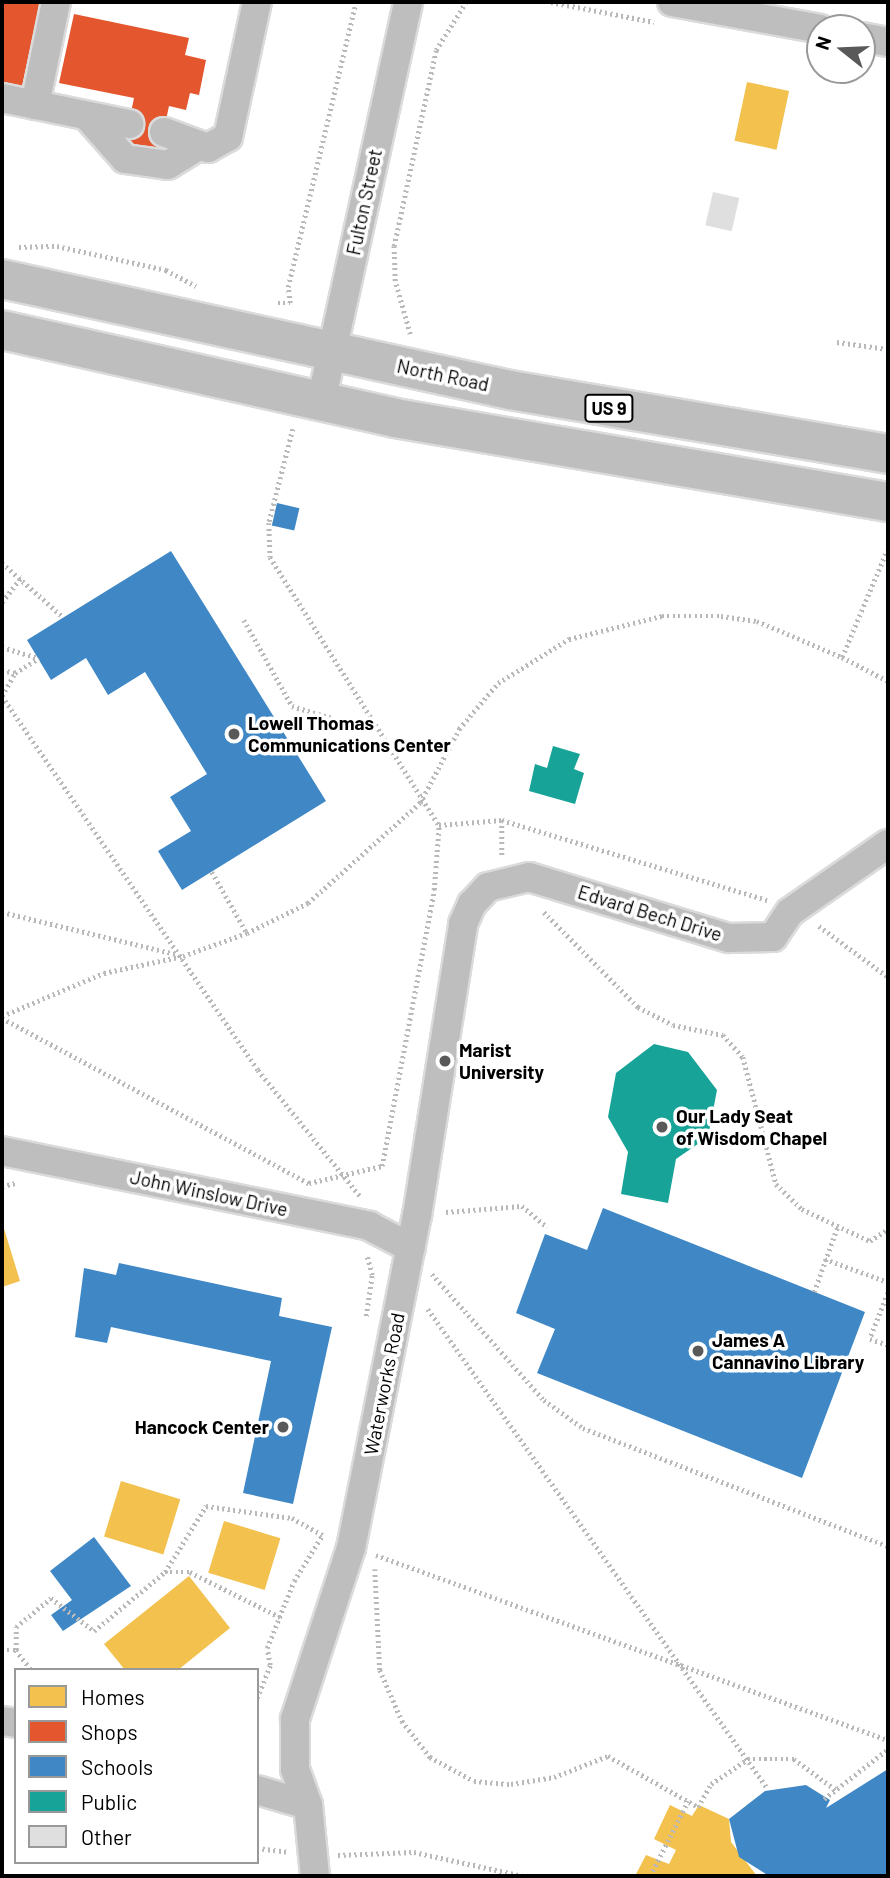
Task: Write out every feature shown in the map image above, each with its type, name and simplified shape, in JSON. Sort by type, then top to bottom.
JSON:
[{"type":"highway","name":"North Road","points":[[4,263],[332,352],[575,402],[888,454]]},
{"type":"highway","points":[[2,330],[308,411],[888,502]]},
{"type":"street","points":[[35,105],[56,2]]},
{"type":"street","points":[[164,132],[198,146],[221,145],[228,137],[257,2]]},
{"type":"street","name":"Fulton Street","points":[[308,411],[332,352],[408,2]]},
{"type":"street","points":[[671,2],[739,8],[806,25]]},
{"type":"street","points":[[2,98],[129,124]]},
{"type":"street","points":[[87,116],[125,159],[168,165],[198,146]]},
{"type":"street","name":"Edvard Bech Drive","points":[[503,880],[529,877],[729,938],[773,937],[790,912],[888,844]]},
{"type":"street","name":"Waterworks Road","points":[[315,1866],[308,1805],[295,1769],[295,1719],[368,1549],[411,1248],[459,946],[472,904],[503,880]]},
{"type":"street","name":"John Winslow Drive","points":[[2,1151],[369,1226],[411,1248]]},
{"type":"street","points":[[259,1791],[308,1805]]},
{"type":"path","points":[[264,304],[290,303],[288,287],[356,2]]},
{"type":"path","points":[[412,325],[395,281],[394,246],[436,50],[466,2]]},
{"type":"path","points":[[4,263],[57,246],[166,270],[202,289]]},
{"type":"path","points":[[837,342],[888,349]]},
{"type":"path","points":[[2,1017],[309,1183],[382,1166],[434,890],[439,825],[420,803],[270,557],[269,523],[308,411]]},
{"type":"path","points":[[842,657],[887,550]]},
{"type":"path","points":[[2,563],[22,576],[62,617]]},
{"type":"path","points":[[2,602],[22,576]]},
{"type":"path","points":[[2,1017],[104,973],[183,956],[247,933],[329,890],[420,803],[459,729],[498,683],[569,639],[662,617],[721,616],[757,621],[842,657],[888,681]]},
{"type":"path","points":[[244,620],[292,706],[375,731]]},
{"type":"path","points":[[2,647],[39,658],[15,673],[2,696]]},
{"type":"path","points":[[2,670],[15,673]]},
{"type":"path","points":[[439,825],[502,820],[744,891],[790,912],[888,977]]},
{"type":"path","points":[[502,820],[503,880],[529,896],[638,1007],[673,1025],[723,1035],[743,1057],[776,1184],[802,1209],[836,1228],[870,1241],[888,1229]]},
{"type":"path","points":[[212,872],[247,933]]},
{"type":"path","points":[[2,912],[183,956]]},
{"type":"path","points":[[417,1216],[522,1206],[547,1227]]},
{"type":"path","points":[[814,1292],[836,1228]]},
{"type":"path","points":[[825,1259],[888,1282]]},
{"type":"path","points":[[363,1331],[372,1275]]},
{"type":"path","points":[[888,1293],[870,1339],[888,1345]]},
{"type":"path","points":[[418,1312],[421,1299],[687,1669],[768,1789]]},
{"type":"path","points":[[30,1668],[16,1650],[16,1627],[51,1598],[94,1631],[165,1572],[206,1506],[292,1518],[323,1535],[368,1549],[888,1741]]},
{"type":"path","points":[[259,1691],[280,1616],[323,1535],[326,1522]]},
{"type":"path","points":[[368,1549],[380,1670],[402,1721],[430,1757],[474,1781],[511,1784],[554,1777],[608,1756],[698,1807],[711,1784],[748,1759],[794,1759],[836,1790]]},
{"type":"path","points":[[165,1572],[190,1572],[280,1616]]},
{"type":"path","points":[[2,1650],[16,1650]]},
{"type":"path","points":[[824,1799],[888,1749]]},
{"type":"path","points":[[650,1876],[688,1801]]},
{"type":"path","points":[[259,1849],[315,1866],[414,1852],[523,1876]]},
{"type":"building: Homes","points":[[747,82],[789,91],[777,150],[735,141]]},
{"type":"building: Homes","points":[[2,1222],[20,1281],[2,1287]]},
{"type":"building: Homes","points":[[121,1481],[180,1499],[163,1555],[104,1536]]},
{"type":"building: Homes","points":[[224,1521],[280,1538],[265,1590],[208,1573]]},
{"type":"building: Homes","points":[[189,1576],[230,1628],[180,1668],[123,1668],[104,1644]]},
{"type":"building: Homes","points":[[670,1805],[692,1816],[699,1805],[729,1819],[731,1842],[757,1876],[635,1876],[646,1855],[669,1864],[676,1850],[654,1839]]},
{"type":"building: Shops","points":[[2,2],[40,2],[21,91],[2,88]]},
{"type":"building: Shops","points":[[74,14],[189,38],[185,55],[206,60],[199,95],[190,93],[186,110],[169,106],[158,158],[123,151],[134,98],[59,83]]},
{"type":"building: Schools","points":[[277,503],[299,508],[294,531],[272,525]]},
{"type":"building: Schools","name":"Lowell Thomas Communications Center","points":[[171,551],[326,801],[182,890],[158,851],[191,831],[170,797],[207,774],[145,672],[108,695],[86,658],[51,680],[27,640]]},
{"type":"building: Schools","name":"James A Cannavino Library","points":[[603,1208],[865,1312],[802,1478],[537,1373],[555,1329],[516,1313],[545,1234],[587,1250]]},
{"type":"building: Schools","name":"Hancock Center","points":[[119,1263],[282,1298],[279,1316],[332,1327],[293,1504],[243,1493],[271,1361],[111,1327],[107,1343],[75,1337],[84,1268],[116,1275]]},
{"type":"building: Schools","points":[[94,1537],[131,1586],[63,1631],[51,1615],[72,1600],[50,1571]]},
{"type":"building: Schools","points":[[888,1769],[888,1876],[769,1876],[739,1857],[729,1819],[765,1791],[806,1785],[830,1800],[826,1808]]},
{"type":"building: Public","points":[[553,746],[580,754],[574,769],[584,773],[575,804],[529,791],[535,764],[547,768]]},
{"type":"building: Public","name":"Our Lady Seat of Wisdom Chapel","points":[[654,1044],[688,1052],[717,1090],[708,1137],[676,1159],[668,1203],[621,1194],[628,1152],[608,1117],[616,1073]]},
{"type":"building: Other","points":[[713,192],[739,198],[732,231],[705,225]]},
{"type":"place","name":"Lowell Thomas Communications Center","points":[[234,734]]},
{"type":"place","name":"Marist University","points":[[445,1061]]},
{"type":"place","name":"Our Lady Seat of Wisdom Chapel","points":[[662,1127]]},
{"type":"place","name":"James A Cannavino Library","points":[[698,1351]]},
{"type":"place","name":"Hancock Center","points":[[283,1427]]}]
